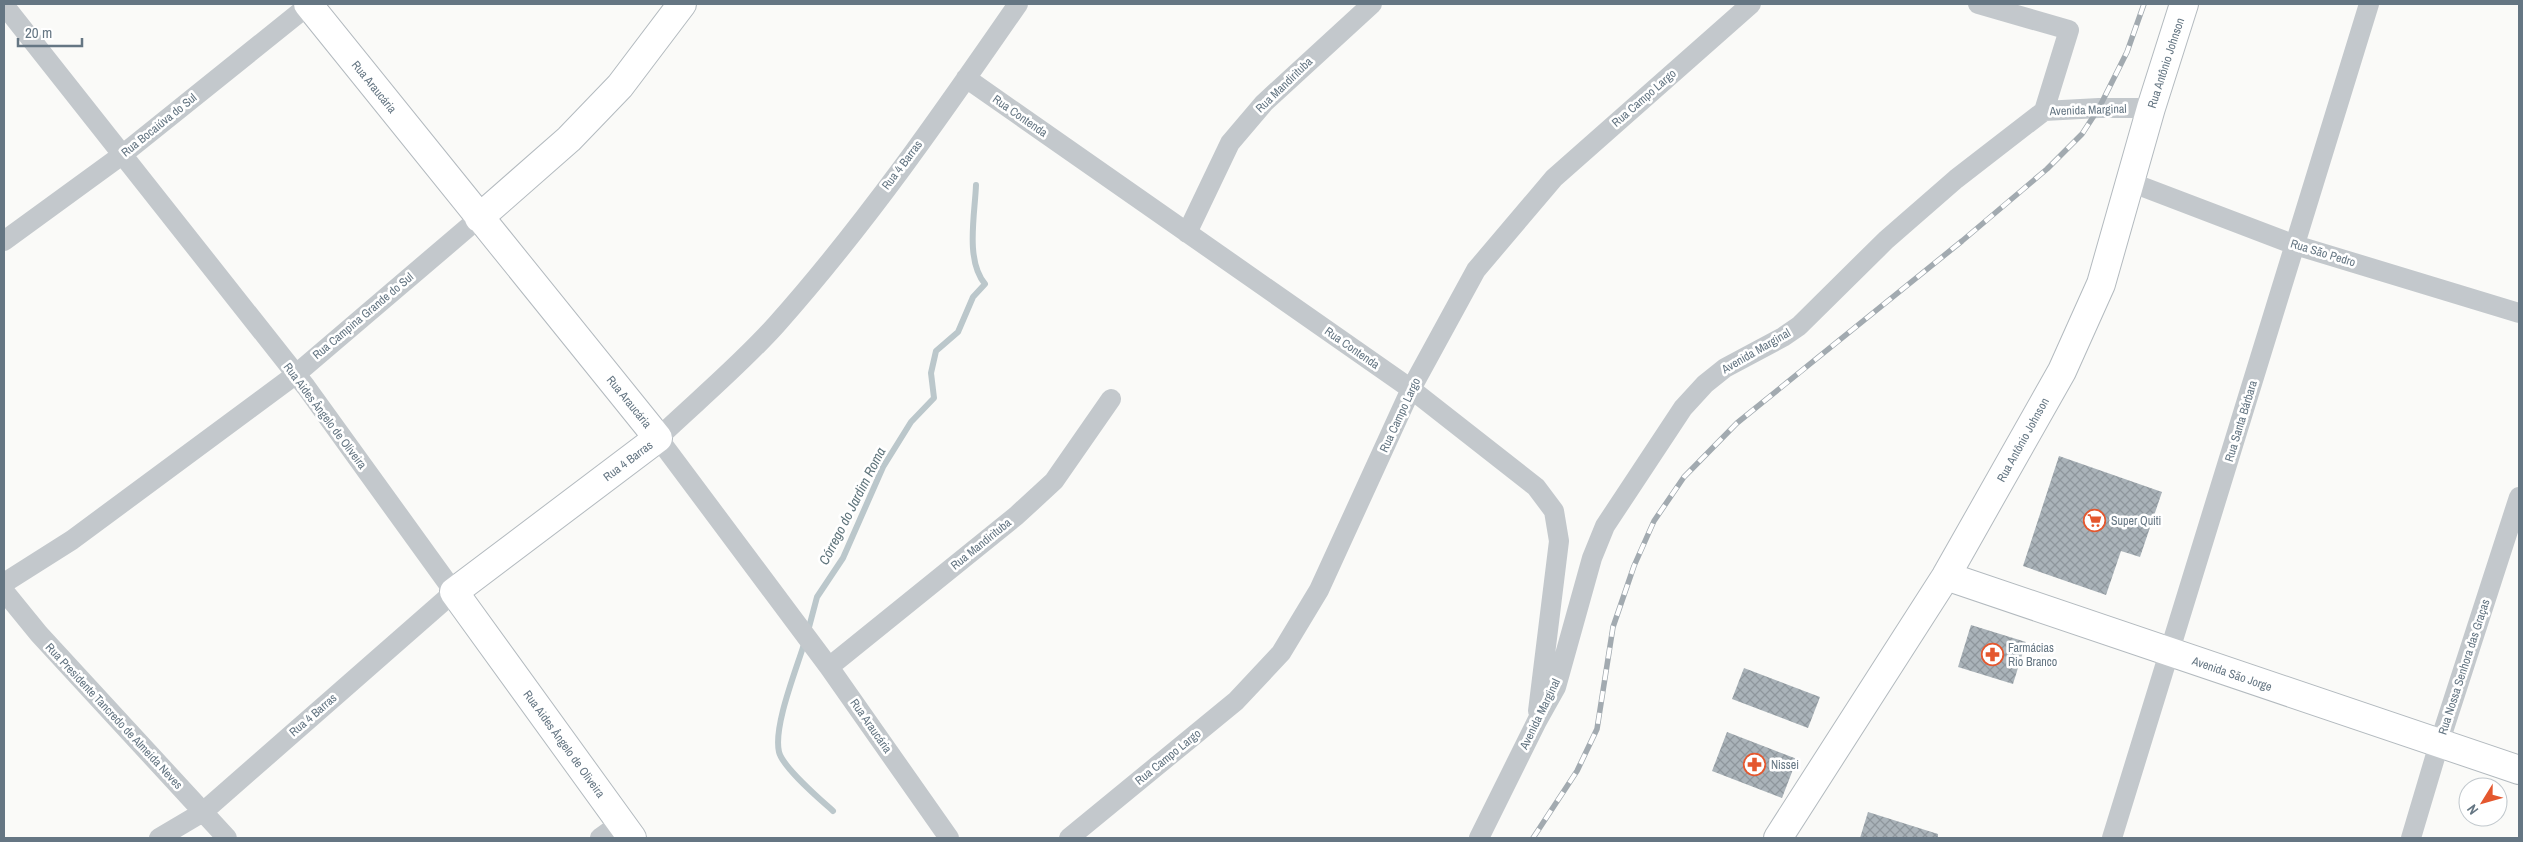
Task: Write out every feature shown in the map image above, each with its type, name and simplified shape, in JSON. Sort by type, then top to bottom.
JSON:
[{"type":"street","name":"Rua Araucária","points":[[309,4],[658,438],[829,667],[949,838]]},
{"type":"street","name":"Rua Bocaiúva do Sul","points":[[4,241],[122,155],[309,4]]},
{"type":"street","name":"Rua Campina Grande do Sul","points":[[4,583],[72,540],[294,375],[480,218],[569,139],[614,93],[682,4]]},
{"type":"street","name":"Rua 4 Barras","points":[[158,838],[202,812],[454,592],[658,438],[774,327],[831,261],[1018,4]]},
{"type":"street","name":"Rua Mandirituba","points":[[1187,234],[1230,142],[1264,102],[1372,4]]},
{"type":"street","name":"Rua Campo Largo","points":[[1070,838],[1236,701],[1281,653],[1319,590],[1411,389],[1476,270],[1554,178],[1751,4]]},
{"type":"street","points":[[1978,4],[2069,30],[2044,111]]},
{"type":"street","name":"Rua Antônio Johnson","points":[[1778,838],[1946,576],[2062,371],[2101,284],[2151,108],[2184,4]]},
{"type":"street","name":"Rua Santa Bárbara","points":[[2112,838],[2369,4]]},
{"type":"street","name":"Rua Aides Ângelo de Oliveira","points":[[4,5],[294,375],[306,387],[454,592],[618,833]]},
{"type":"street","name":"Rua Contenda","points":[[966,78],[1411,389],[1536,488],[1554,512],[1559,541],[1537,720]]},
{"type":"street","name":"Avenida Marginal","points":[[1480,838],[1537,720],[1556,687],[1592,558],[1605,526],[1682,408],[1705,384],[1725,368],[1783,337],[1799,326],[1886,240],[1956,179],[2044,111],[2151,108]]},
{"type":"street","name":"Rua São Pedro","points":[[2130,182],[2295,245],[2519,313]]},
{"type":"street","name":"Rua Mandirituba","points":[[829,667],[1008,522],[1054,481],[1111,399]]},
{"type":"street","name":"Rua Nossa Senhora das Graças","points":[[2412,838],[2439,744],[2519,497]]},
{"type":"street","name":"Avenida São Jorge","points":[[1946,576],[2519,770]]},
{"type":"street","name":"Rua Presidente Tancredo de Almeida Neves","points":[[4,591],[39,634],[227,838]]},
{"type":"building","name":"Super Quiti","points":[[2059,456],[2162,492],[2140,557],[2121,551],[2106,595],[2023,566]]},
{"type":"building","name":"Farmácias Rio Branco","points":[[1971,625],[2026,642],[2013,684],[1958,667]]},
{"type":"building","points":[[1744,668],[1820,697],[1808,728],[1732,699]]},
{"type":"building","name":"Nissei","points":[[1727,732],[1797,759],[1782,798],[1712,771]]},
{"type":"building","points":[[1868,812],[1938,834],[1938,838],[1860,838]]},
{"type":"waterway","name":"Córrego do Jardim Roma","points":[[808,631],[817,597],[843,558],[883,467],[911,422],[934,398],[931,373],[936,351],[958,332],[973,297],[985,284],[979,274],[973,250],[976,185]]},
{"type":"waterway","name":"Córrego do Jardim Roma","points":[[805,641],[782,713],[779,727],[779,752],[782,759],[795,775],[833,811]]},
{"type":"railway","points":[[1533,838],[1577,771],[1597,729],[1613,627],[1634,566],[1654,521],[1684,477],[1737,423],[1962,241],[2047,169],[2082,134],[2099,108],[2127,52],[2144,4]]},
{"type":"place","name":"Super Quiti","points":[[2095,521]]},
{"type":"place","name":"Farmácias Rio Branco","points":[[1992,655]]},
{"type":"place","name":"Nissei","points":[[1755,765]]}]
